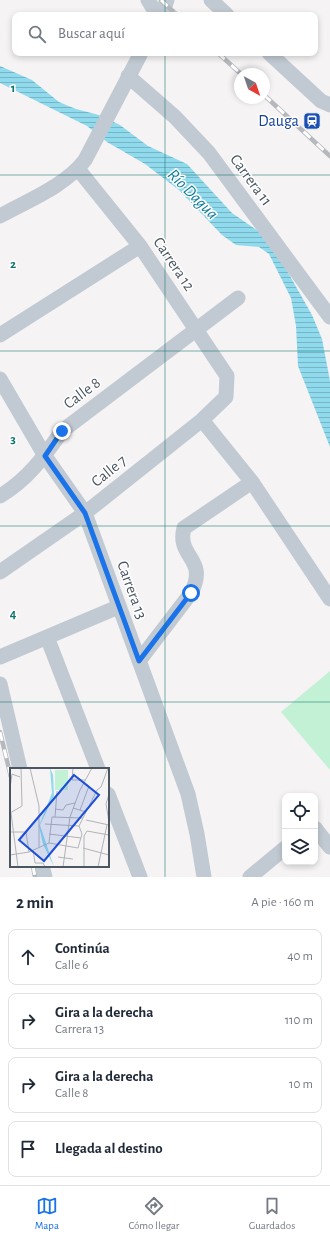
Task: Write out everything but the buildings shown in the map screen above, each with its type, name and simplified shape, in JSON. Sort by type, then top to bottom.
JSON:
[{"type":"street","points":[[148,0],[155,12]]},
{"type":"street","points":[[163,12],[167,0]]},
{"type":"street","points":[[211,0],[224,12]]},
{"type":"street","points":[[0,216],[66,179],[82,164],[118,99],[128,76],[139,56]]},
{"type":"street","points":[[272,56],[321,101],[330,106]]},
{"type":"street","name":"Carrera 11","points":[[128,76],[175,116],[209,153],[330,317]]},
{"type":"street","name":"Carrera 12","points":[[82,164],[140,246],[227,376],[228,386]]},
{"type":"street","points":[[0,335],[140,246]]},
{"type":"street","name":"Calle 8","points":[[0,496],[31,472],[45,456],[62,431],[238,298]]},
{"type":"street","name":"Carrera 13","points":[[0,379],[45,456],[85,513],[118,607],[188,794],[197,834],[204,877]]},
{"type":"street","name":"Calle 7","points":[[0,572],[85,513],[202,420],[226,397],[228,386]]},
{"type":"street","points":[[202,420],[252,482],[330,599]]},
{"type":"street","points":[[139,661],[191,593],[197,581],[197,570],[184,546],[182,536],[184,528],[252,482]]},
{"type":"street","points":[[0,657],[118,607]]},
{"type":"street","points":[[47,637],[98,768]]},
{"type":"street","points":[[0,684],[20,768]]},
{"type":"street","points":[[109,797],[140,877]]},
{"type":"street","points":[[316,829],[330,847]]},
{"type":"street","points":[[250,877],[282,850]]},
{"type":"street","points":[[42,867],[45,877]]},
{"type":"green space","points":[[330,671],[330,770],[281,712]]},
{"type":"water","name":"Río Dagua","points":[[0,66],[32,80],[59,102],[76,109],[99,115],[120,125],[148,146],[187,164],[232,213],[261,233],[277,253],[312,315],[322,339],[330,381],[330,447],[298,366],[296,326],[291,298],[269,254],[259,247],[236,245],[222,235],[179,190],[145,164],[107,142],[87,126],[0,83]]},
{"type":"railway","points":[[161,0],[174,12]]},
{"type":"railway","points":[[221,56],[234,68]]},
{"type":"railway","points":[[270,101],[330,156]]},
{"type":"railway","points":[[0,732],[10,773]]},
{"type":"railway","points":[[33,867],[35,877]]},
{"type":"place","name":"Dauga","points":[[312,121]]},
{"type":"route","points":[[62,431],[45,456],[85,513],[118,607],[139,661],[191,593]]}]
